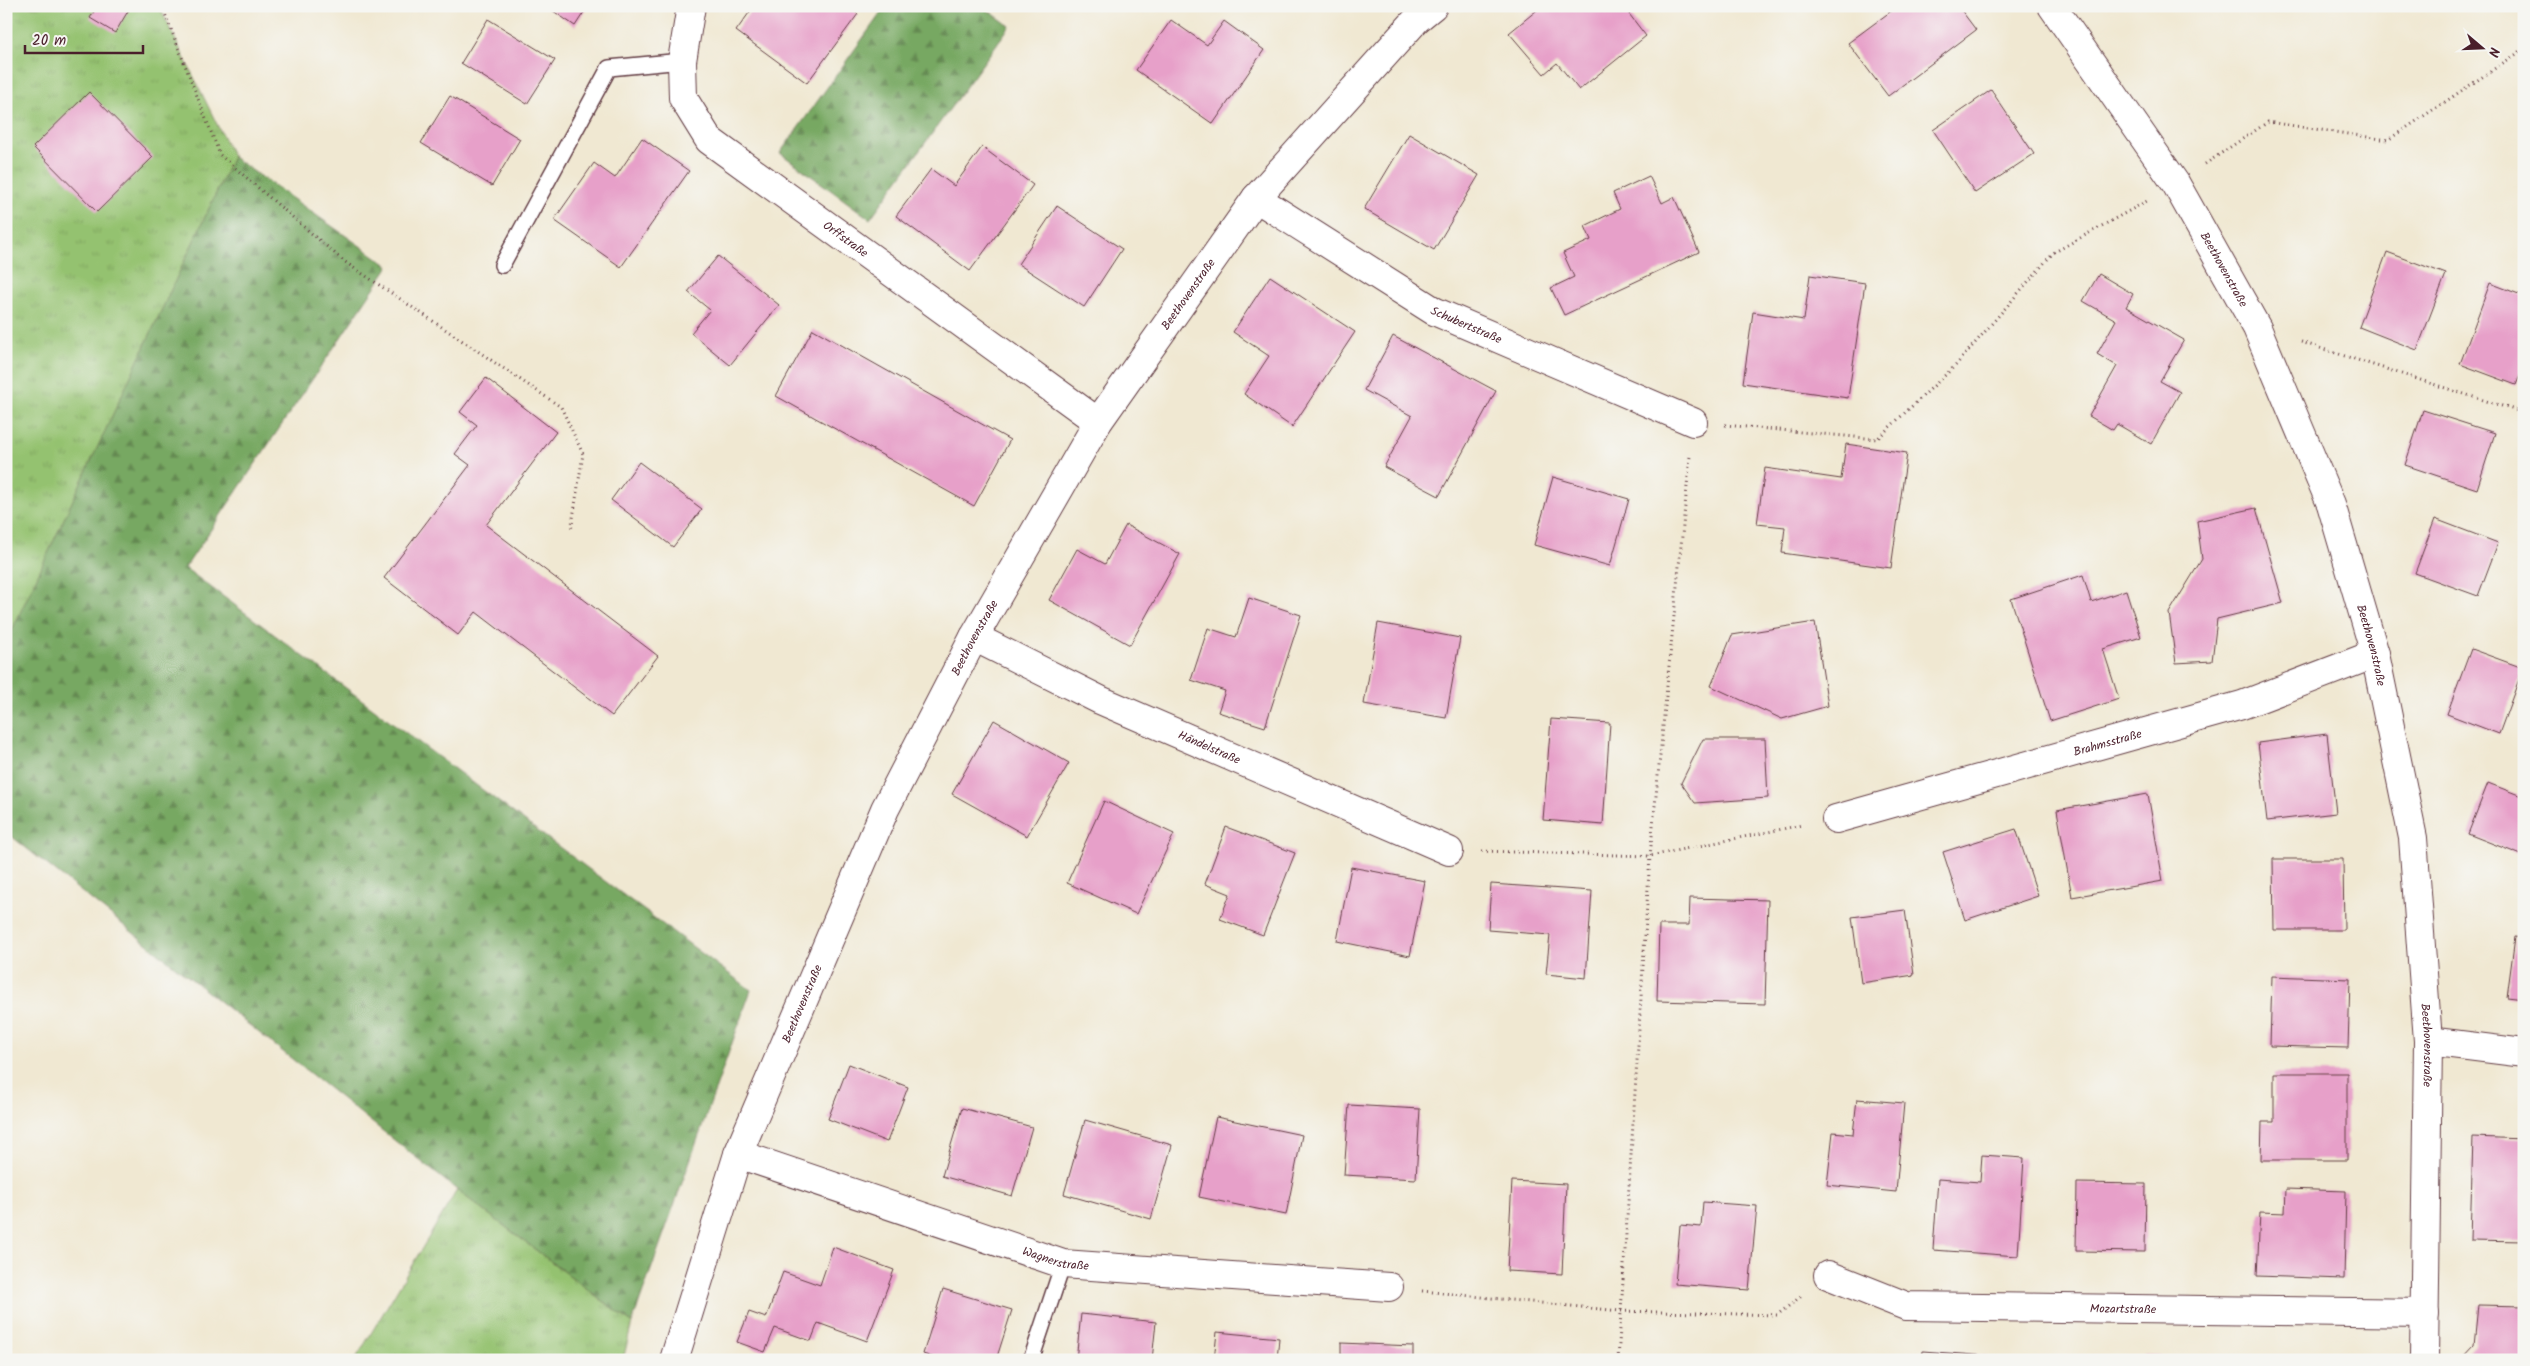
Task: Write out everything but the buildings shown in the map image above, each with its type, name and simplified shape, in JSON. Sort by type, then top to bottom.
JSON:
[{"type":"street","name":"Orffstraße","points":[[691,6],[682,60],[683,98],[709,140],[1098,422]]},
{"type":"street","name":"Beethovenstraße","points":[[674,1360],[738,1154],[885,809],[974,638],[1098,422],[1256,198],[1418,19],[1433,6]]},
{"type":"street","name":"Beethovenstraße","points":[[2061,10],[2176,184],[2257,328],[2331,504],[2375,654],[2413,838],[2428,1041],[2424,1360]]},
{"type":"street","name":"Schubertstraße","points":[[1256,198],[1434,311],[1693,422]]},
{"type":"street","name":"Händelstraße","points":[[974,638],[1100,700],[1449,851]]},
{"type":"street","name":"Brahmsstraße","points":[[1836,819],[2242,704],[2375,654]]},
{"type":"street","points":[[2428,1041],[2524,1053]]},
{"type":"street","name":"Wagnerstraße","points":[[738,1154],[1063,1264],[1389,1287]]},
{"type":"street","name":"Mozartstraße","points":[[1828,1275],[1906,1306],[2425,1312]]},
{"type":"lane","points":[[502,265],[609,68],[682,60]]},
{"type":"lane","points":[[1031,1360],[1063,1264]]},
{"type":"path","points":[[162,6],[220,155],[345,262],[562,407],[583,454],[572,531]]},
{"type":"path","points":[[1618,1360],[1650,856],[1693,422],[1877,439],[1956,364],[2053,253],[2176,184],[2268,122],[2388,140],[2524,49]]},
{"type":"path","points":[[2257,328],[2524,413]]},
{"type":"path","points":[[1449,851],[1650,856],[1836,819]]},
{"type":"path","points":[[1389,1287],[1620,1311],[1777,1315],[1828,1275]]},
{"type":"green space","points":[[6,6],[159,6],[233,157],[7,643]]},
{"type":"green space","points":[[886,6],[982,6],[1010,26],[870,219],[780,153]]},
{"type":"green space","points":[[233,157],[389,266],[185,568],[751,990],[632,1323],[457,1190],[6,832],[6,643]]},
{"type":"green space","points":[[457,1190],[632,1323],[623,1360],[355,1360]]}]
